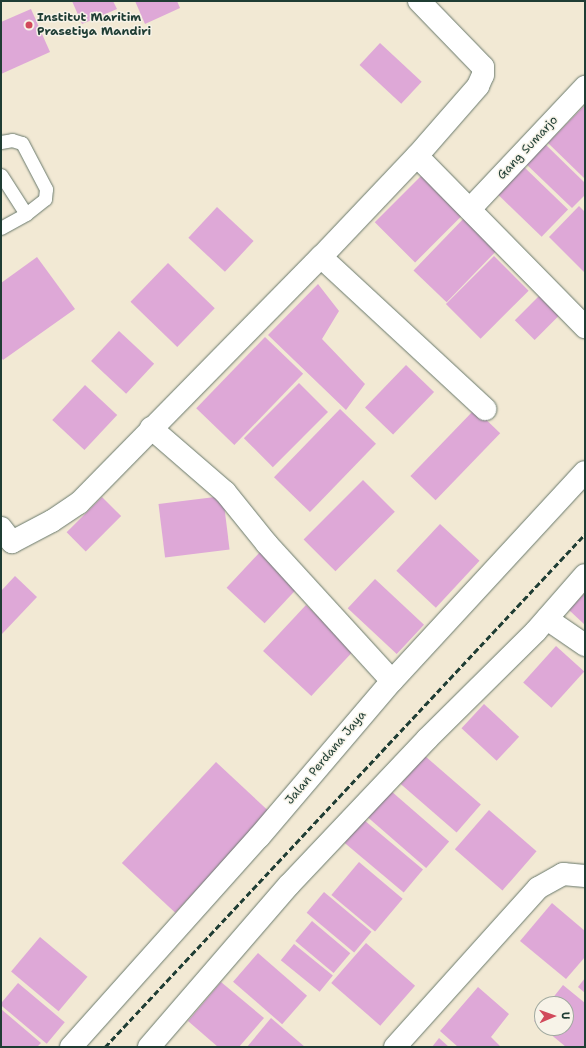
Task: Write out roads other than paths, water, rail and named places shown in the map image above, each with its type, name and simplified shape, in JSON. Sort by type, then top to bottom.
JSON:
[{"type":"street","points":[[5,540],[52,521],[79,503],[151,428],[321,257],[416,156],[478,86],[483,75],[483,67],[419,1]]},
{"type":"street","name":"Gang Sumarjo","points":[[470,209],[585,87]]},
{"type":"street","points":[[416,156],[585,327]]},
{"type":"street","points":[[321,257],[485,409]]},
{"type":"street","points":[[151,428],[225,492],[267,544],[392,681]]},
{"type":"street","name":"Jalan Perdana Jaya","points":[[71,1047],[259,837],[392,681],[585,472]]},
{"type":"street","points":[[149,1047],[289,885],[427,739],[546,619],[585,575]]},
{"type":"street","points":[[546,619],[585,645]]},
{"type":"street","points":[[395,1047],[538,888],[563,874],[585,876]]},
{"type":"lane","points":[[1,142],[17,140],[22,143],[46,189],[45,199],[26,214],[1,228]]},
{"type":"lane","points":[[1,175],[26,214]]},
{"type":"railway","points":[[105,1047],[585,534]]},
{"type":"place","name":"Institut Maritim Prasetiya Mandiri","points":[[29,25]]}]
